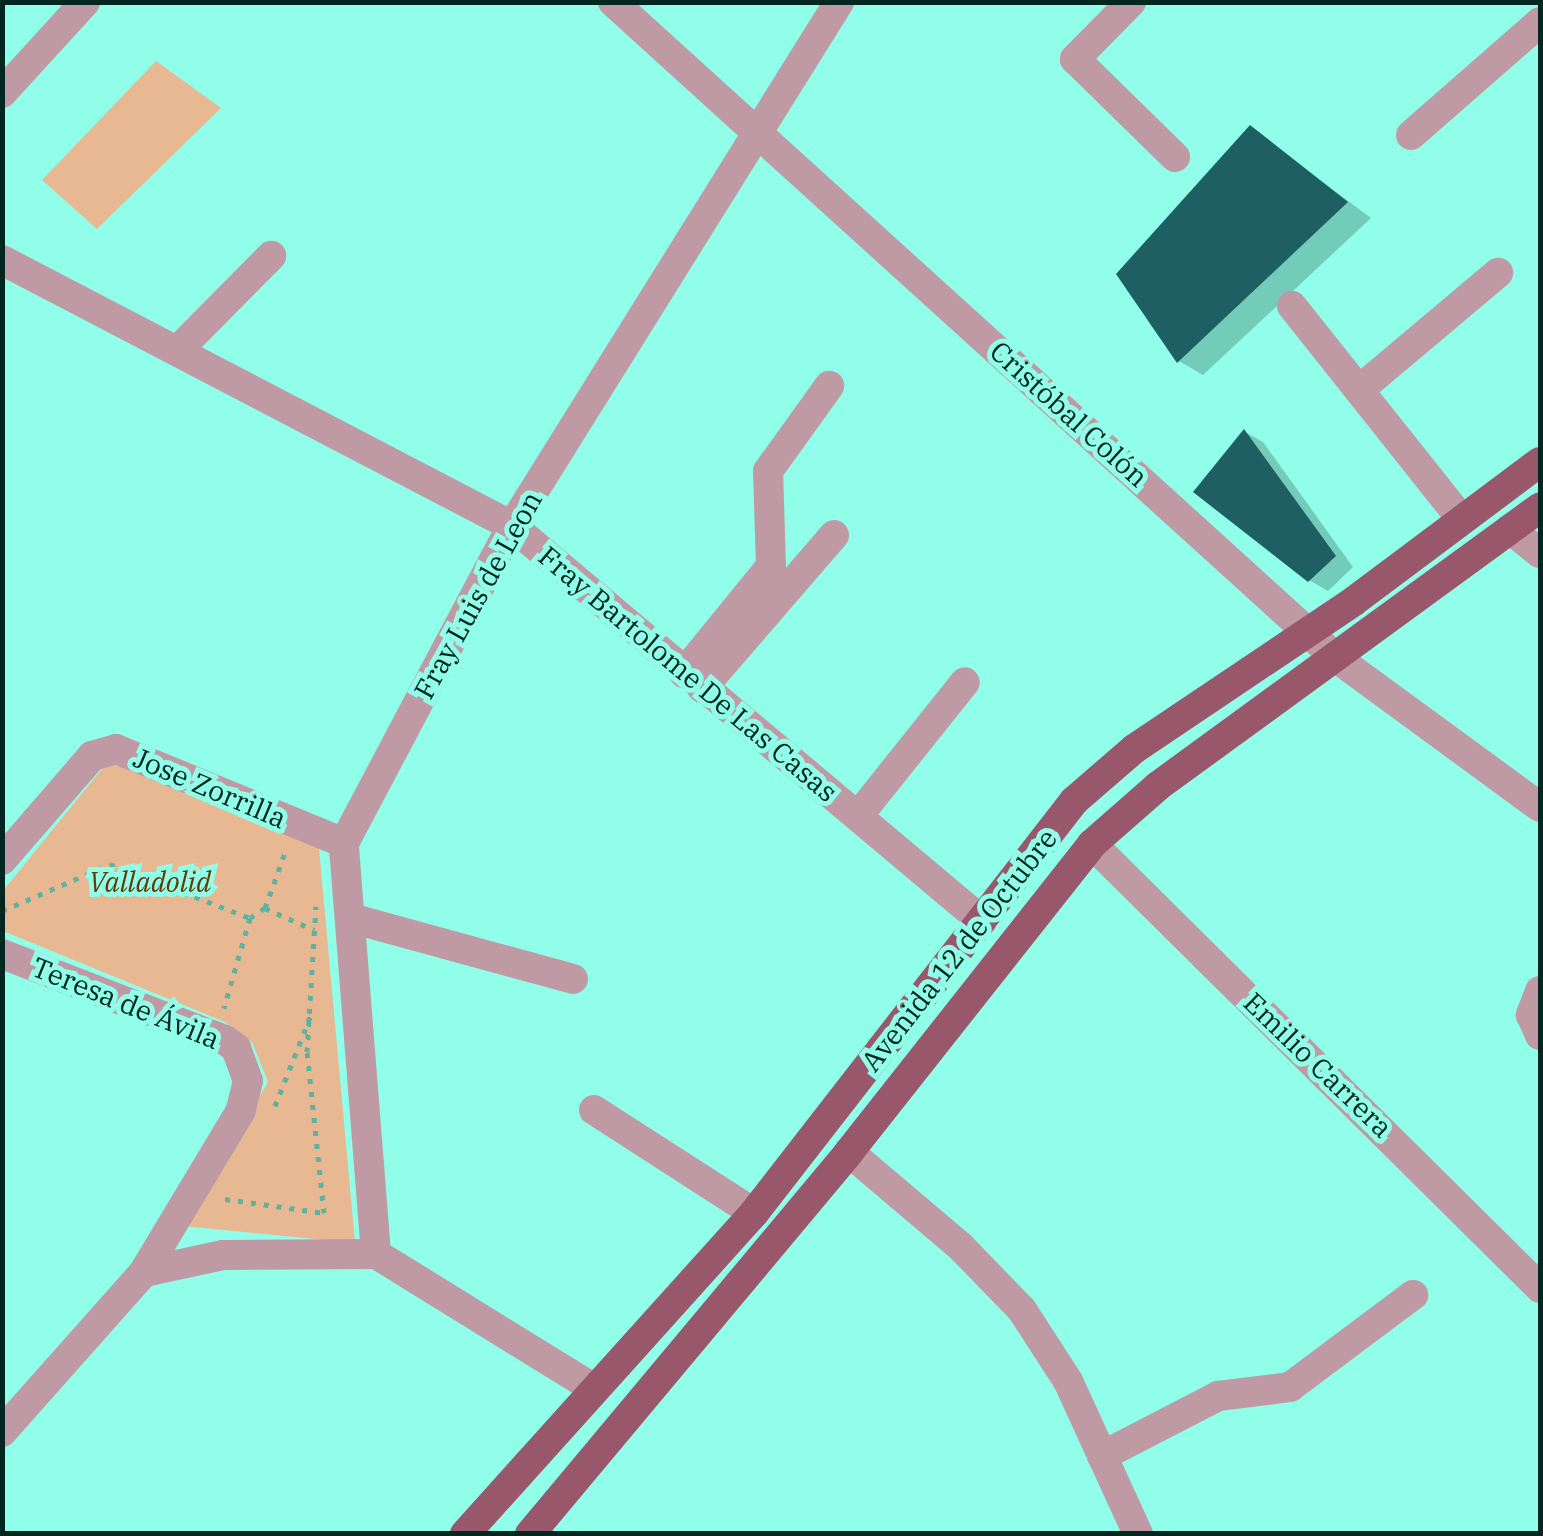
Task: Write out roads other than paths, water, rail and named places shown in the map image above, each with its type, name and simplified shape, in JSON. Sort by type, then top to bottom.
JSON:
[{"type":"main road","name":"Avenida 12 de Octubre","points":[[465,1534],[754,1213],[1074,802],[1134,749],[1308,632],[1540,462]]},
{"type":"main road","name":"Avenida 12 de Octubre","points":[[530,1534],[848,1152],[1092,844],[1158,786],[1540,507]]},
{"type":"street","points":[[8,78],[85,2]]},
{"type":"street","name":"Cristóbal Colón","points":[[613,2],[1334,657],[1540,807]]},
{"type":"street","name":"Fray Luis de Leon","points":[[344,843],[512,526],[839,2]]},
{"type":"street","points":[[1131,2],[1075,59],[1175,157]]},
{"type":"street","points":[[1412,135],[1540,22]]},
{"type":"street","points":[[177,351],[272,256]]},
{"type":"street","name":"Fray Bartolome De Las Casas","points":[[2,260],[512,526],[982,921]]},
{"type":"street","points":[[1359,390],[1498,273]]},
{"type":"street","points":[[1292,306],[1462,520]]},
{"type":"street","points":[[693,681],[771,566],[768,471],[830,386]]},
{"type":"street","points":[[1510,530],[1540,553]]},
{"type":"street","points":[[693,681],[834,535]]},
{"type":"street","points":[[858,816],[966,682]]},
{"type":"street","name":"Jose Zorrilla","points":[[2,860],[92,756],[116,749],[344,843]]},
{"type":"street","points":[[344,843],[354,920],[376,1254]]},
{"type":"street","name":"Emilio Carrera","points":[[1092,844],[1540,1288]]},
{"type":"street","points":[[354,920],[573,978]]},
{"type":"street","name":"Teresa de Ávila","points":[[2,954],[211,1033],[236,1048],[246,1097],[144,1272],[2,1432]]},
{"type":"street","points":[[1540,991],[1532,1015],[1540,1035]]},
{"type":"street","points":[[594,1110],[754,1213]]},
{"type":"street","points":[[848,1152],[960,1246],[1022,1310],[1068,1382],[1138,1534]]},
{"type":"street","points":[[144,1272],[223,1255],[376,1254],[595,1388]]},
{"type":"street","points":[[1102,1456],[1218,1396],[1290,1387],[1413,1295]]},
{"type":"park label","name":"Valladolid","points":[[150,882]]}]
